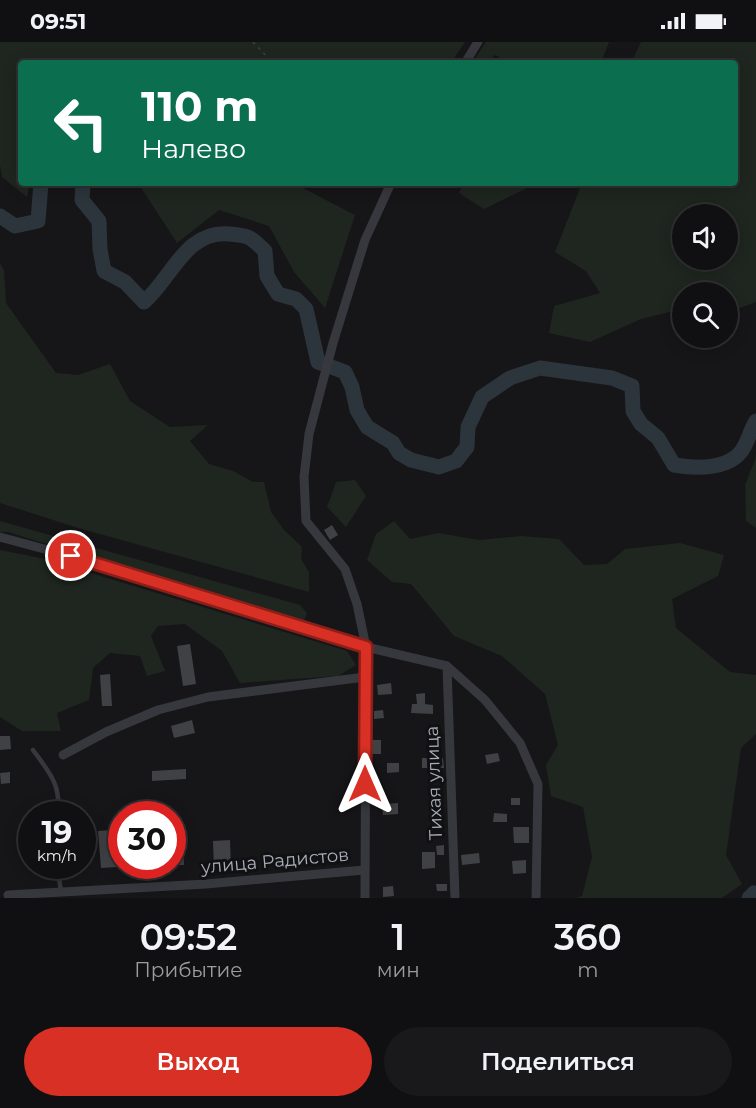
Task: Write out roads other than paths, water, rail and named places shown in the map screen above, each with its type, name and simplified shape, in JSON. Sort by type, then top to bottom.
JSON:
[{"type":"street","points":[[467,60],[478,42]]},
{"type":"street","name":"улица Радистов","points":[[365,898],[366,647],[357,604],[345,569],[306,520],[304,477],[309,434],[333,343],[366,240],[390,186]]},
{"type":"street","points":[[0,537],[48,549],[366,647],[447,666],[485,700],[520,743],[538,784],[536,898]]},
{"type":"street","name":"Тихая улица","points":[[447,666],[455,898]]},
{"type":"street","points":[[63,755],[106,732],[158,710],[208,697],[365,677]]},
{"type":"street","name":"улица Радистов","points":[[8,895],[61,891],[90,894],[364,870]]},
{"type":"lane","points":[[33,750],[53,777],[59,801]]},
{"type":"lane","points":[[59,879],[61,891]]},
{"type":"waterway","points":[[0,216],[15,226],[38,221],[41,186]]},
{"type":"waterway","points":[[83,186],[82,200],[99,221],[104,271],[125,282],[144,302],[181,257],[202,239],[230,234],[250,238],[256,243],[265,251],[267,276],[278,294],[296,299],[306,309],[318,362],[345,372],[352,387],[357,410],[367,427],[393,443],[399,453],[411,460],[439,467],[456,461],[467,447],[468,427],[482,397],[510,378],[540,368],[612,378],[632,386],[633,411],[641,424],[658,438],[674,465],[703,467],[731,460],[744,447],[756,421]]},
{"type":"waterway","points":[[749,898],[754,893],[756,894]]}]
